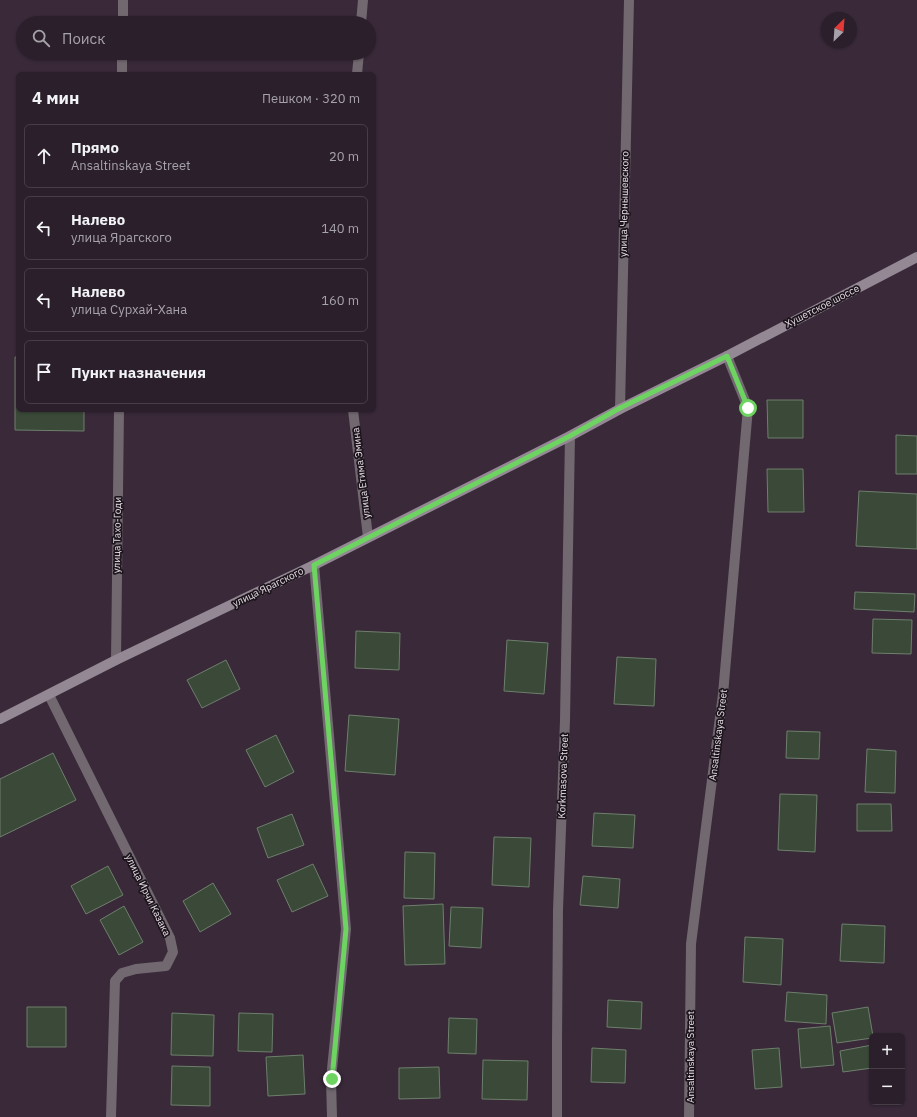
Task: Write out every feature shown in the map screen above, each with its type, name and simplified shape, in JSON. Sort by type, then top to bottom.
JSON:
[{"type":"main road","name":"Хушетское шоссе","points":[[727,356],[917,257]]},
{"type":"main road","name":"улица Ярагского","points":[[0,719],[50,695],[116,660],[314,565],[570,436],[620,408],[727,356]]},
{"type":"street","points":[[122,16],[123,0]]},
{"type":"street","points":[[362,16],[363,0]]},
{"type":"street","name":"улица Чернышевского","points":[[620,408],[629,0]]},
{"type":"street","points":[[122,60],[122,72]]},
{"type":"street","points":[[357,72],[358,60]]},
{"type":"street","name":"Ansaltinskaya Street","points":[[689,1117],[691,944],[723,694],[748,408],[727,356]]},
{"type":"street","name":"улица Тахо-Годи","points":[[116,660],[119,412]]},
{"type":"street","name":"улица Етима Эмина","points":[[353,412],[368,537]]},
{"type":"street","name":"Korkmasova Street","points":[[557,1117],[556,1041],[558,910],[565,720],[570,436]]},
{"type":"street","points":[[314,565],[346,929],[332,1079],[332,1117]]},
{"type":"street","name":"улица Ирчи Казака","points":[[50,695],[170,938],[174,952],[166,966],[136,969],[122,973],[115,981],[111,1117]]},
{"type":"building","points":[[16,357],[16,412],[84,412],[84,431],[15,430]]},
{"type":"building","points":[[767,400],[803,400],[803,438],[768,438]]},
{"type":"building","points":[[896,435],[917,436],[917,474],[896,474]]},
{"type":"building","points":[[767,469],[803,469],[804,512],[768,512]]},
{"type":"building","points":[[859,491],[917,494],[917,549],[856,546]]},
{"type":"building","points":[[855,592],[915,594],[914,612],[854,609]]},
{"type":"building","points":[[873,619],[912,620],[911,654],[872,653]]},
{"type":"building","points":[[356,631],[400,633],[399,670],[355,668]]},
{"type":"building","points":[[507,640],[548,643],[544,694],[504,691]]},
{"type":"building","points":[[617,657],[656,659],[654,706],[614,704]]},
{"type":"building","points":[[226,660],[240,689],[202,708],[187,680]]},
{"type":"building","points":[[349,715],[399,719],[395,775],[345,771]]},
{"type":"building","points":[[787,731],[820,732],[819,759],[786,758]]},
{"type":"building","points":[[276,735],[294,772],[265,787],[246,750]]},
{"type":"building","points":[[867,749],[896,751],[895,793],[865,792]]},
{"type":"building","points":[[53,753],[76,800],[0,837],[0,779]]},
{"type":"building","points":[[780,794],[817,795],[815,852],[778,850]]},
{"type":"building","points":[[857,804],[891,804],[892,831],[857,831]]},
{"type":"building","points":[[594,813],[635,815],[633,848],[592,846]]},
{"type":"building","points":[[292,814],[304,845],[268,858],[257,828]]},
{"type":"building","points":[[494,837],[531,838],[529,887],[492,885]]},
{"type":"building","points":[[405,852],[435,853],[434,899],[404,898]]},
{"type":"building","points":[[313,864],[328,896],[292,912],[277,880]]},
{"type":"building","points":[[108,866],[123,895],[86,914],[71,886]]},
{"type":"building","points":[[583,876],[620,879],[618,908],[580,905]]},
{"type":"building","points":[[213,883],[231,914],[200,932],[183,901]]},
{"type":"building","points":[[443,904],[445,964],[405,965],[403,906]]},
{"type":"building","points":[[124,906],[143,942],[119,955],[100,920]]},
{"type":"building","points":[[451,907],[483,908],[481,948],[449,946]]},
{"type":"building","points":[[842,924],[885,926],[884,963],[840,961]]},
{"type":"building","points":[[745,937],[783,939],[781,985],[743,982]]},
{"type":"building","points":[[787,992],[827,995],[826,1024],[785,1021]]},
{"type":"building","points":[[608,1000],[642,1002],[641,1029],[607,1027]]},
{"type":"building","points":[[27,1007],[66,1007],[66,1047],[27,1047]]},
{"type":"building","points":[[868,1007],[872,1033],[869,1033],[869,1038],[837,1043],[832,1013]]},
{"type":"building","points":[[172,1013],[214,1015],[213,1056],[171,1055]]},
{"type":"building","points":[[239,1013],[273,1014],[272,1052],[238,1051]]},
{"type":"building","points":[[449,1018],[477,1019],[476,1054],[448,1053]]},
{"type":"building","points":[[830,1026],[834,1065],[801,1068],[798,1029]]},
{"type":"building","points":[[869,1046],[869,1068],[843,1072],[840,1051]]},
{"type":"building","points":[[592,1048],[626,1050],[625,1083],[591,1082]]},
{"type":"building","points":[[779,1048],[782,1087],[755,1089],[752,1050]]},
{"type":"building","points":[[303,1055],[305,1094],[268,1096],[266,1057]]},
{"type":"building","points":[[483,1060],[528,1061],[527,1100],[482,1099]]},
{"type":"building","points":[[172,1066],[210,1067],[210,1106],[171,1105]]},
{"type":"building","points":[[439,1067],[440,1098],[399,1099],[399,1068]]},
{"type":"route","points":[[332,1079],[346,929],[314,565],[570,436],[620,408],[727,356],[748,408]]}]
